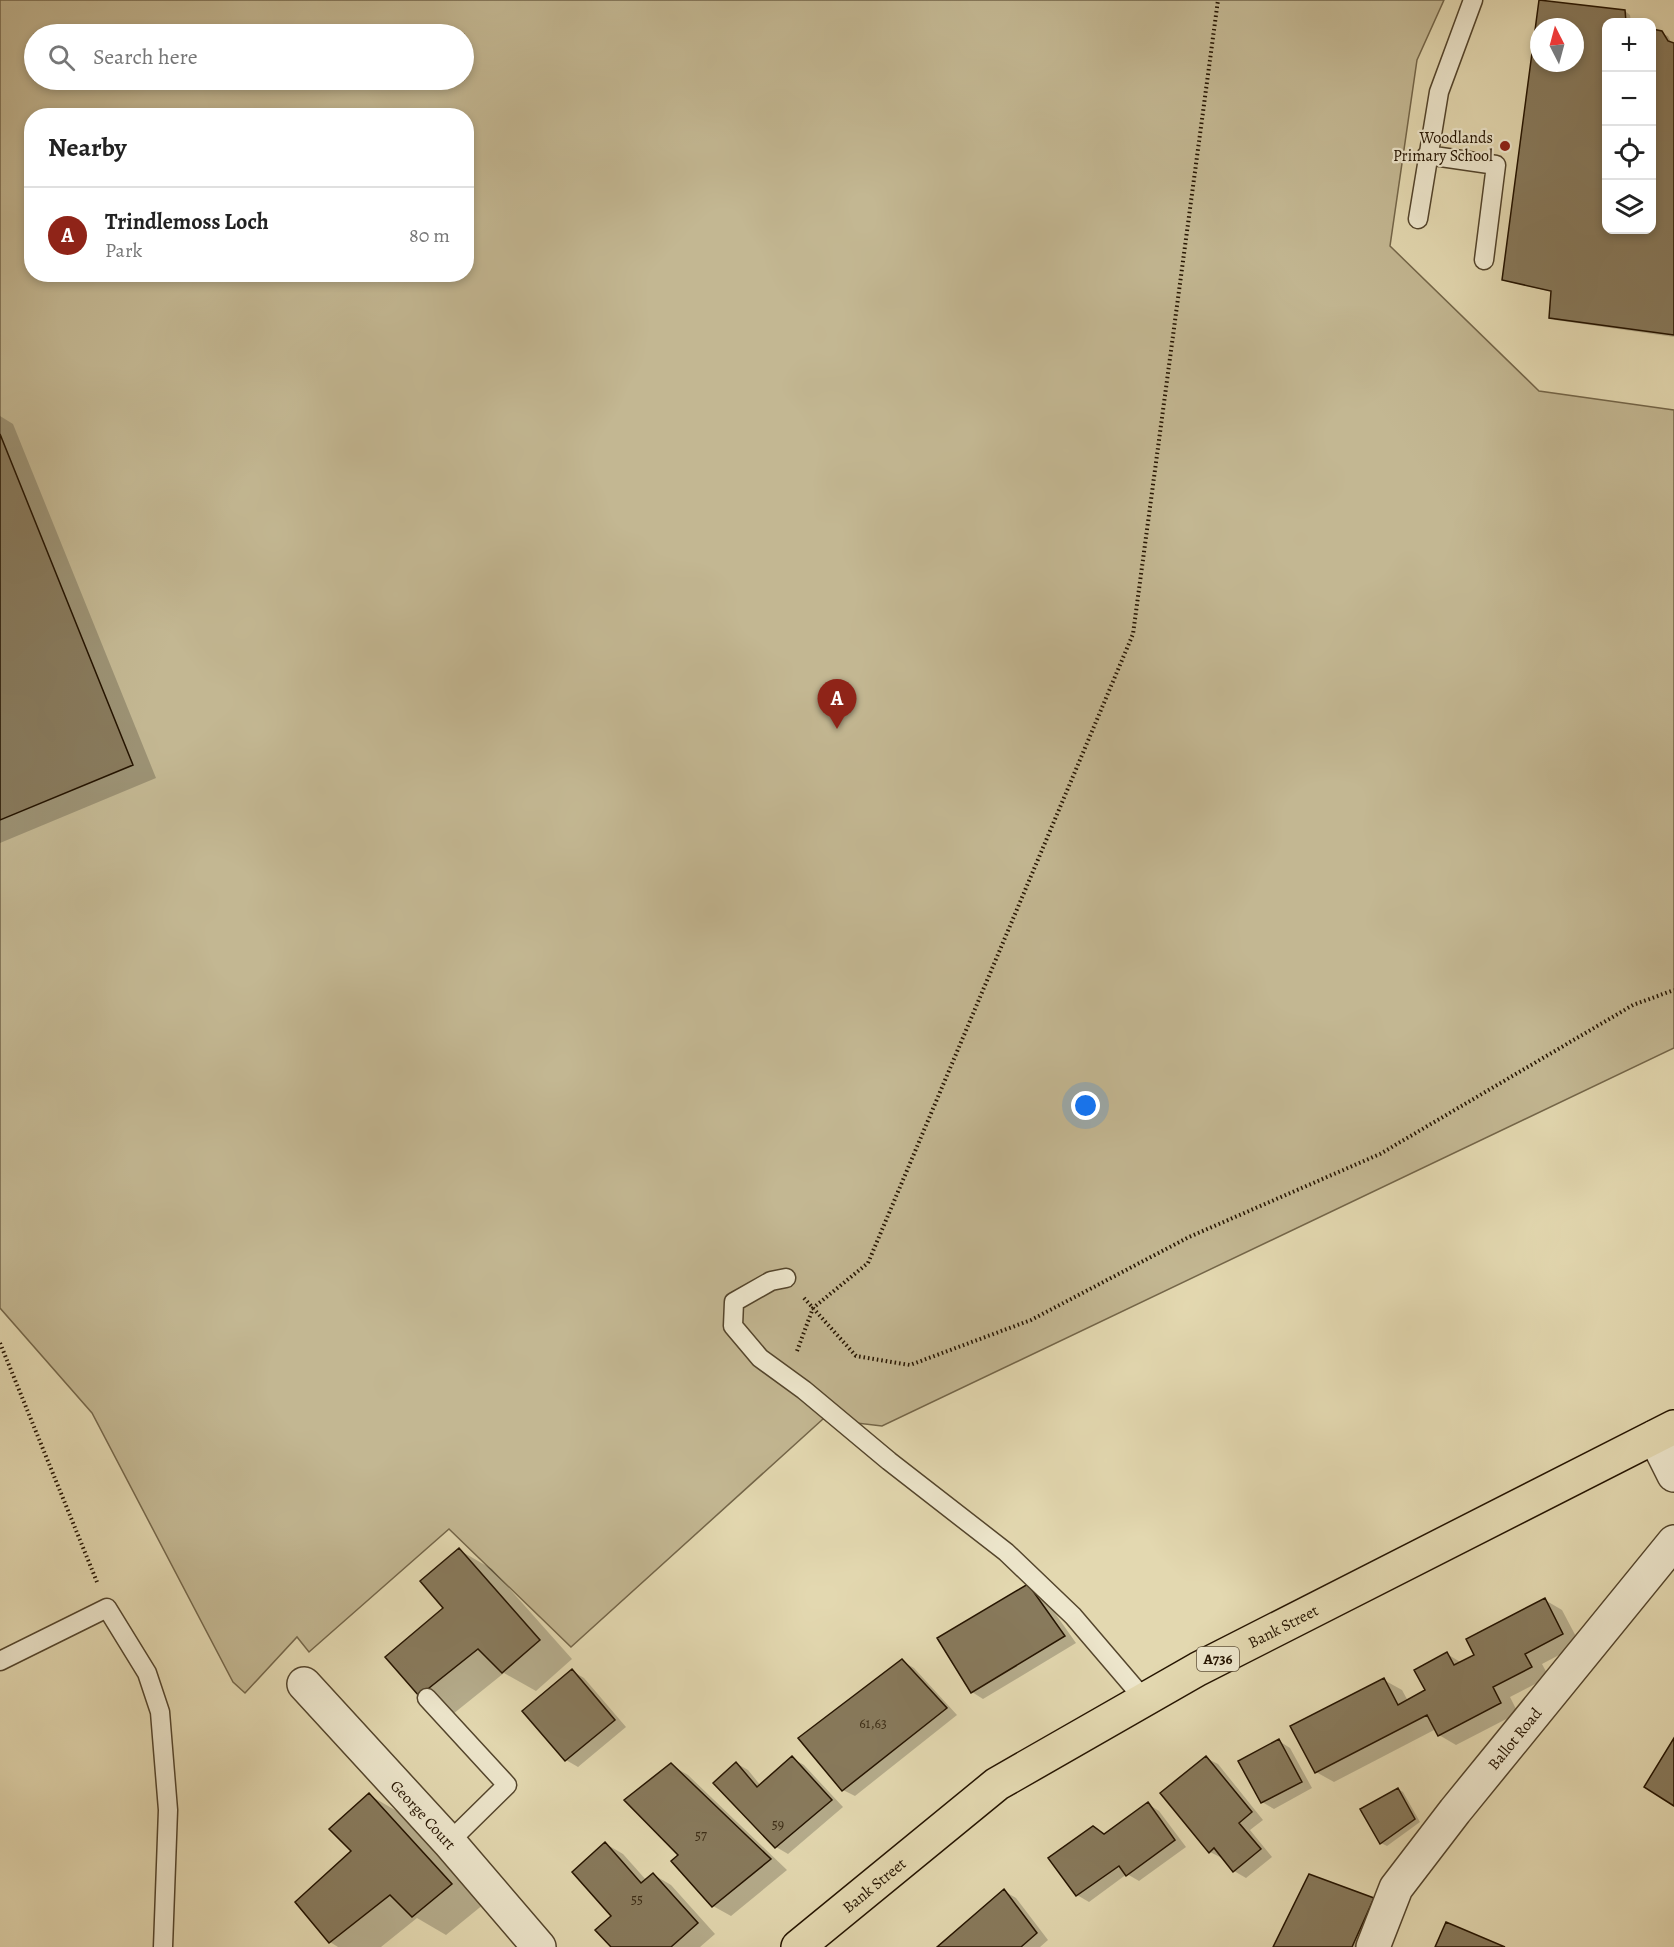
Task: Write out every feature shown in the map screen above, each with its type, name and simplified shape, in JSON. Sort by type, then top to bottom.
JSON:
[{"type":"main road","name":"Bank Street","points":[[798,1947],[997,1784],[1198,1669],[1664,1432]]},
{"type":"street","points":[[1664,1432],[1674,1475]]},
{"type":"street","name":"Ballot Road","points":[[1373,1947],[1396,1888],[1455,1811],[1674,1542]]},
{"type":"street","name":"George Court","points":[[304,1684],[449,1842],[539,1947]]},
{"type":"lane","points":[[1418,219],[1439,92],[1473,0]]},
{"type":"lane","points":[[1427,155],[1496,165],[1484,260]]},
{"type":"lane","points":[[786,1278],[771,1281],[734,1302],[733,1326],[760,1358],[1006,1552],[1073,1616],[1144,1699]]},
{"type":"lane","points":[[0,1661],[108,1608],[147,1673],[160,1712],[168,1810],[164,1947]]},
{"type":"lane","points":[[427,1698],[507,1785],[449,1842]]},
{"type":"path","points":[[787,1378],[813,1308],[868,1263],[1133,634],[1218,0]]},
{"type":"path","points":[[786,1278],[856,1356],[910,1365],[1030,1320],[1189,1237],[1380,1154],[1633,1005],[1674,990]]},
{"type":"path","points":[[0,1343],[108,1608]]},
{"type":"shaded area","points":[[0,0],[1444,0],[1417,60],[1390,246],[1539,391],[1674,410],[1674,1048],[882,1426],[823,1419],[571,1647],[449,1529],[309,1652],[297,1637],[245,1693],[233,1682],[92,1413],[0,1308]]},
{"type":"building","points":[[1539,0],[1625,10],[1626,18],[1602,18],[1602,234],[1656,234],[1656,30],[1662,31],[1668,41],[1674,43],[1674,335],[1549,318],[1551,291],[1502,280],[1530,68],[1530,72],[1584,72],[1584,18],[1537,18]]},
{"type":"building","points":[[0,434],[133,765],[0,820]]},
{"type":"building","points":[[459,1548],[540,1640],[502,1673],[478,1649],[419,1696],[385,1657],[443,1608],[420,1581]]},
{"type":"building","points":[[1028,1584],[1065,1636],[971,1693],[937,1638]]},
{"type":"building","points":[[1545,1598],[1563,1634],[1525,1654],[1532,1667],[1493,1687],[1501,1703],[1438,1736],[1427,1715],[1315,1773],[1290,1726],[1384,1678],[1398,1705],[1425,1690],[1414,1670],[1447,1652],[1454,1665],[1474,1655],[1466,1639]]},
{"type":"building","points":[[902,1659],[947,1708],[842,1791],[798,1738]]},
{"type":"building","points":[[572,1669],[615,1720],[565,1761],[522,1711]]},
{"type":"building","points":[[1674,1738],[1674,1806],[1644,1787]]},
{"type":"building","points":[[1279,1739],[1302,1782],[1261,1803],[1238,1761]]},
{"type":"building","points":[[792,1756],[832,1800],[775,1848],[713,1783],[736,1762],[757,1787]]},
{"type":"building","points":[[1206,1756],[1252,1812],[1239,1823],[1261,1849],[1233,1872],[1214,1848],[1209,1853],[1160,1793]]},
{"type":"building","points":[[671,1763],[771,1859],[712,1907],[671,1861],[678,1855],[624,1800]]},
{"type":"building","points":[[1398,1788],[1415,1819],[1380,1844],[1360,1809]]},
{"type":"building","points":[[369,1793],[452,1884],[412,1917],[390,1895],[329,1943],[295,1902],[351,1851],[329,1829]]},
{"type":"building","points":[[1148,1802],[1175,1840],[1126,1876],[1119,1866],[1076,1896],[1048,1858],[1093,1826],[1104,1834]]},
{"type":"building","points":[[605,1842],[641,1883],[653,1873],[698,1923],[671,1947],[611,1947],[595,1930],[611,1916],[572,1872]]},
{"type":"building","points":[[1309,1874],[1374,1898],[1352,1947],[1273,1947]]},
{"type":"building","points":[[1004,1889],[1037,1933],[1021,1947],[937,1947]]},
{"type":"building","points":[[1446,1922],[1505,1947],[1435,1947]]},
{"type":"place","name":"Woodlands Primary School","points":[[1505,146]]},
{"type":"place","name":"Trindlemoss Loch","points":[[837,729]]}]
